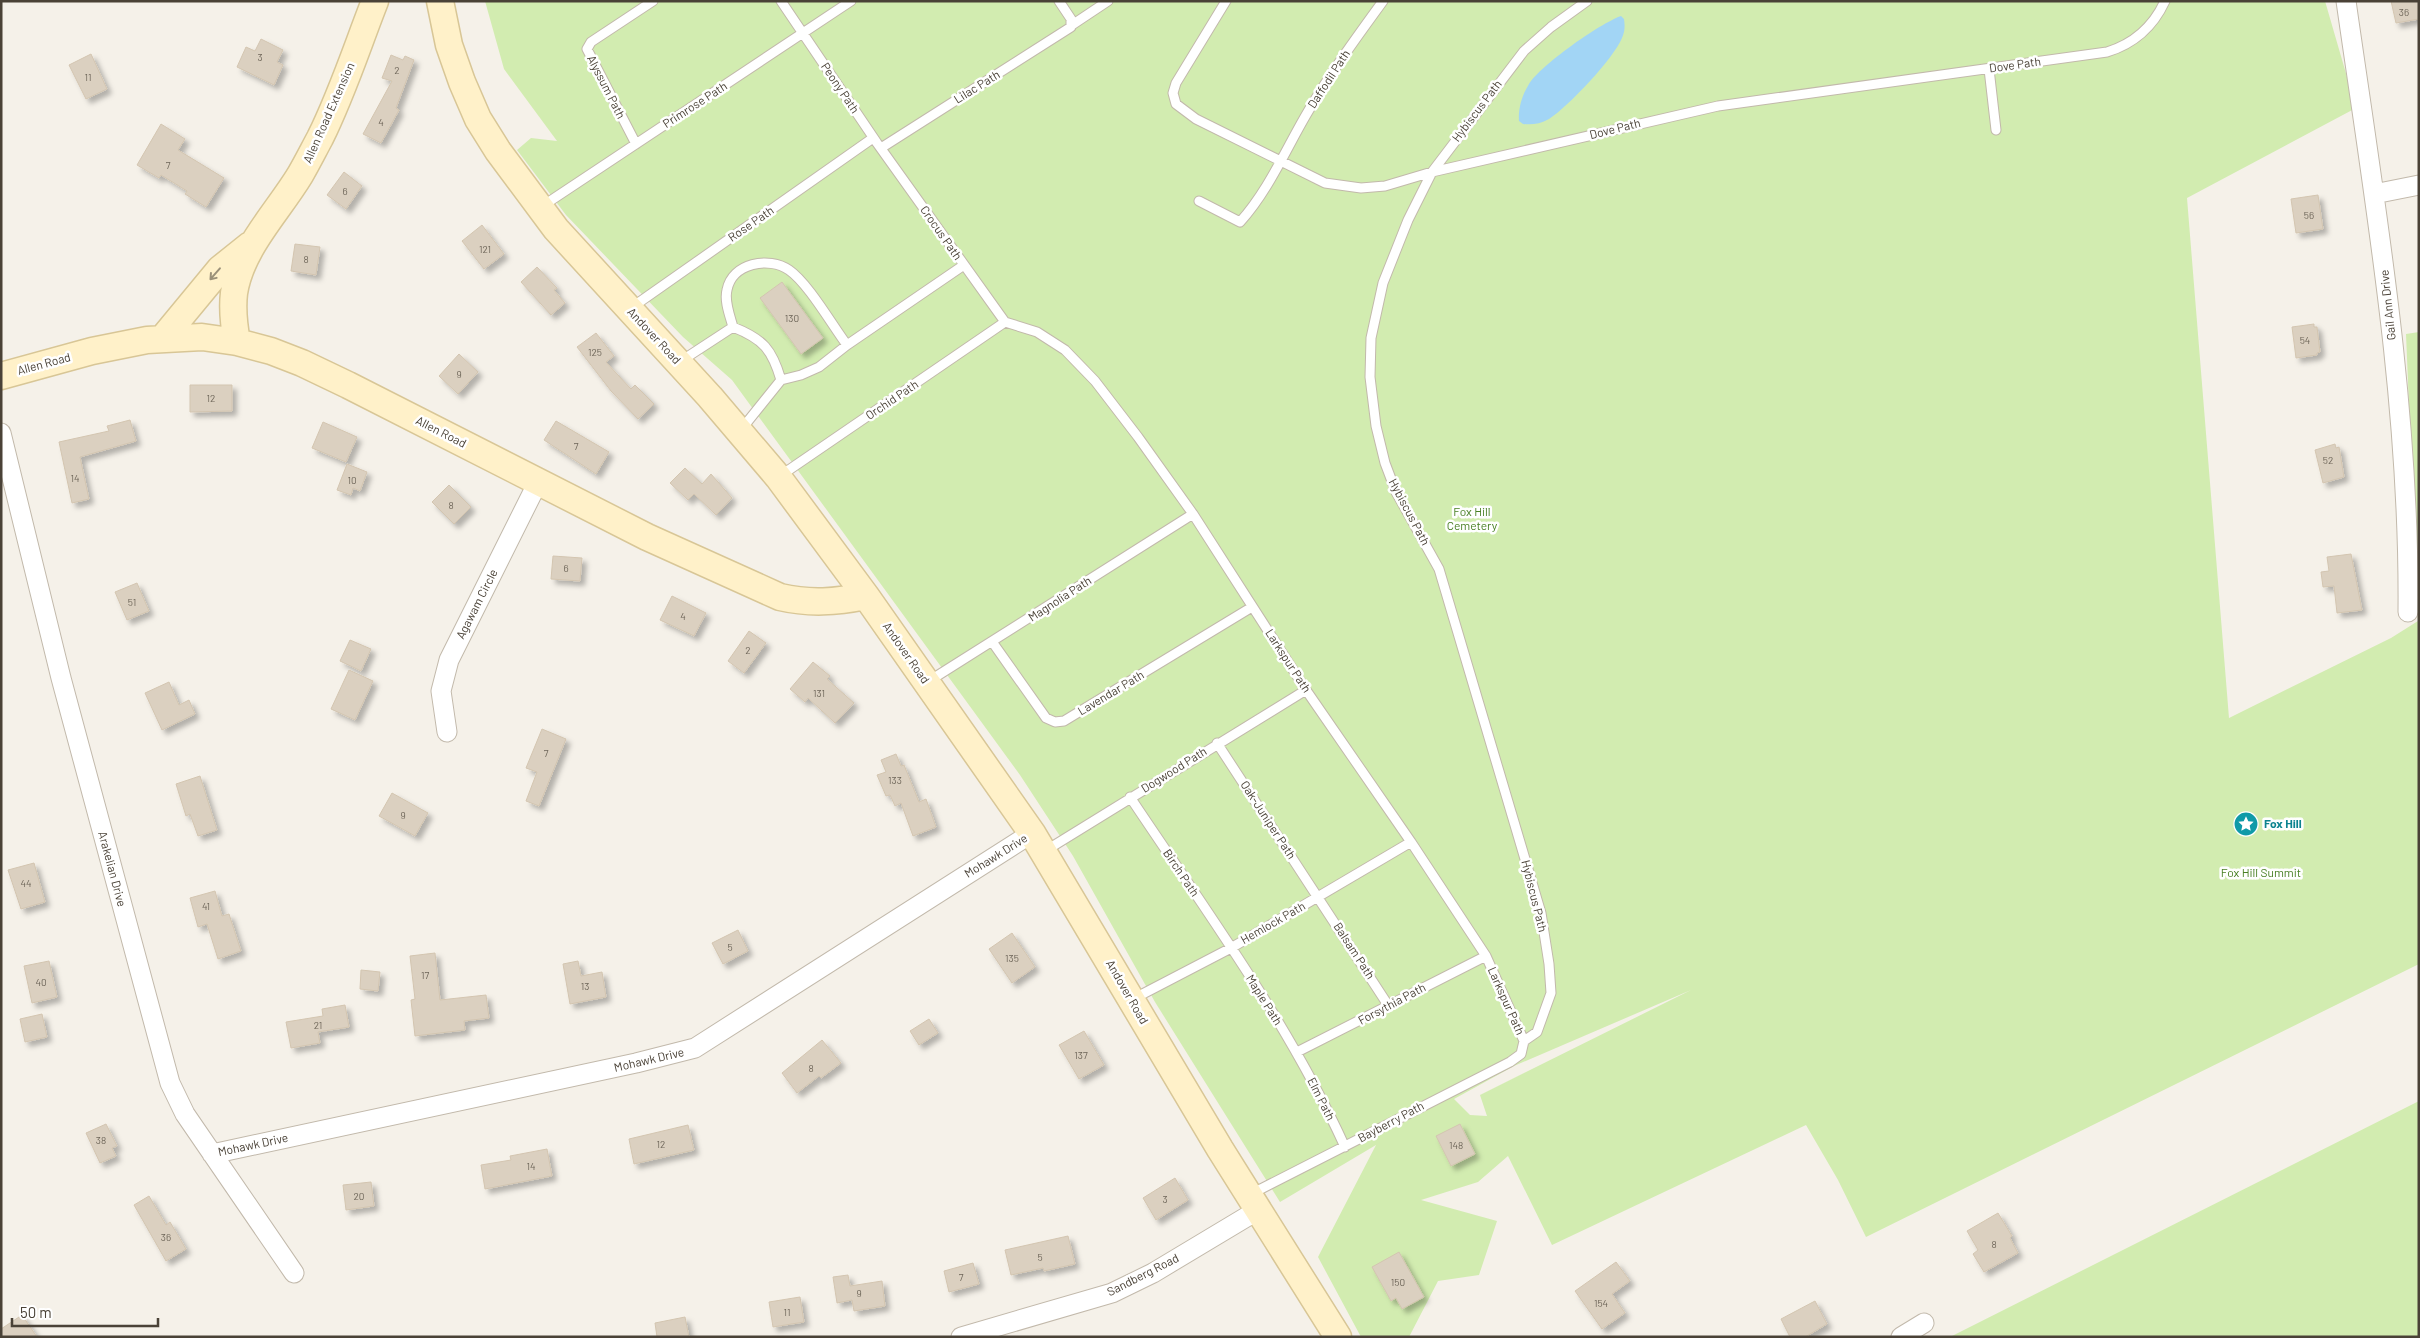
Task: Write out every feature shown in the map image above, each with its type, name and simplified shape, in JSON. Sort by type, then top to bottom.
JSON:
[{"type":"main road","name":"Allen Road Extension","points":[[237,342],[233,312],[234,292],[239,274],[253,244],[300,175],[321,137],[375,1]]},
{"type":"main road","name":"Andover Road","points":[[440,1],[449,44],[462,82],[478,119],[539,208],[628,309],[679,363],[778,478],[866,596],[1038,843],[1253,1202],[1338,1337]]},
{"type":"main road","name":"Allen Road Extension","points":[[163,338],[220,269],[253,244]]},
{"type":"main road","name":"Allen Road","points":[[1,376],[92,351],[163,338],[202,337],[237,342],[302,363],[647,537],[780,597],[803,602],[838,602],[866,596]]},
{"type":"street","name":"Gail Ann Drive","points":[[2346,1],[2387,288],[2405,473],[2409,536],[2408,612]]},
{"type":"street","points":[[2374,194],[2419,185]]},
{"type":"street","name":"Arakelian Drive","points":[[1,433],[61,678],[170,1083],[185,1114],[294,1273]]},
{"type":"street","name":"Agawam Circle","points":[[447,732],[441,691],[449,660],[538,482]]},
{"type":"street","name":"Mohawk Drive","points":[[212,1154],[626,1065],[695,1048],[1038,843]]},
{"type":"street","name":"Sandberg Road","points":[[961,1337],[1025,1328],[1112,1293],[1152,1273],[1253,1202]]},
{"type":"street","points":[[1902,1337],[1924,1324]]},
{"type":"lane","name":"Alyssum Path","points":[[636,144],[587,49],[592,42],[653,1]]},
{"type":"lane","name":"Peony Path","points":[[781,1],[877,143]]},
{"type":"lane","name":"Primrose Path","points":[[539,208],[851,1]]},
{"type":"lane","points":[[1059,1],[1072,25]]},
{"type":"lane","name":"Lilac Path","points":[[877,143],[1072,25],[1108,1]]},
{"type":"lane","name":"Dove Path","points":[[1226,1],[1176,83],[1173,93],[1179,109],[1325,183],[1349,188],[1385,186],[1432,172],[1718,106],[2098,54],[2122,46],[2137,37],[2155,19],[2165,1]]},
{"type":"lane","name":"Daffodil Path","points":[[1199,201],[1240,222],[1258,202],[1280,160],[1340,61],[1383,1]]},
{"type":"lane","name":"Hybiscus Path","points":[[1524,1042],[1537,1032],[1551,993],[1549,964],[1541,912],[1439,569],[1396,492],[1385,463],[1376,426],[1370,377],[1371,338],[1383,283],[1408,220],[1432,172],[1524,51],[1551,27],[1587,1]]},
{"type":"lane","points":[[1990,68],[1996,130]]},
{"type":"lane","name":"Crocus Path","points":[[877,143],[1005,322]]},
{"type":"lane","name":"Rose Path","points":[[628,309],[877,143]]},
{"type":"lane","points":[[733,327],[726,299],[727,289],[733,276],[741,268],[760,263],[777,263],[790,270],[804,285],[847,345]]},
{"type":"lane","points":[[739,432],[781,380],[801,376],[819,367],[847,345],[964,265]]},
{"type":"lane","name":"Larkspur Path","points":[[1005,322],[1037,332],[1071,356],[1095,381],[1193,514],[1306,690],[1411,842],[1486,956],[1524,1042]]},
{"type":"lane","name":"Orchid Path","points":[[778,478],[1005,322]]},
{"type":"lane","points":[[679,363],[733,327]]},
{"type":"lane","points":[[733,327],[749,334],[768,349],[775,361],[781,380]]},
{"type":"lane","name":"Magnolia Path","points":[[927,683],[993,643],[1193,514]]},
{"type":"lane","name":"Lavendar Path","points":[[993,643],[1046,718],[1055,722],[1064,721],[1252,606]]},
{"type":"lane","name":"Dogwood Path","points":[[1038,843],[1130,797],[1306,690]]},
{"type":"lane","name":"Oak-Juniper Path","points":[[1218,743],[1319,897]]},
{"type":"lane","name":"Birch Path","points":[[1130,797],[1231,948]]},
{"type":"lane","name":"Hemlock Path","points":[[1132,1000],[1231,948],[1411,842]]},
{"type":"lane","name":"Balsam Path","points":[[1319,897],[1388,1005]]},
{"type":"lane","name":"Maple Path","points":[[1231,948],[1297,1052]]},
{"type":"lane","name":"Forsythia Path","points":[[1297,1052],[1486,956]]},
{"type":"lane","name":"Bayberry Path","points":[[1253,1202],[1345,1147],[1437,1097],[1510,1062],[1521,1054],[1524,1042]]},
{"type":"lane","name":"Elm Path","points":[[1297,1052],[1345,1147]]},
{"type":"green space","name":"Fox Hill Cemetery","points":[[485,1],[2325,1],[2356,108],[2187,198],[2229,718],[2391,638],[2418,621],[2406,334],[2419,332],[2419,964],[1866,1237],[1838,1180],[1806,1125],[1552,1245],[1508,1156],[1478,1182],[1421,1200],[1497,1221],[1479,1275],[1438,1281],[1409,1337],[1361,1337],[1318,1257],[1376,1145],[1280,1202],[1155,1002],[1073,856],[1020,775],[732,380],[683,337],[566,215],[517,150],[531,138],[557,141],[504,69]],"holes":[[[1691,990],[1480,1095],[1487,1116],[1470,1115],[1454,1099],[1514,1066]]]},
{"type":"green space","points":[[2419,1101],[2419,1337],[1952,1336]]},
{"type":"water","points":[[1621,16],[1624,19],[1625,28],[1617,47],[1578,93],[1546,121],[1523,124],[1519,121],[1522,97],[1535,76],[1571,46],[1599,27]]},
{"type":"building","points":[[2391,1],[2419,1],[2419,19],[2396,23]]},
{"type":"building","points":[[261,39],[283,50],[277,62],[283,65],[274,85],[237,67],[246,47],[255,51]]},
{"type":"building","points":[[91,54],[107,89],[86,99],[69,65]]},
{"type":"building","points":[[391,55],[403,60],[405,56],[414,60],[396,108],[399,110],[381,143],[363,134],[392,81],[382,78]]},
{"type":"building","points":[[161,124],[185,139],[178,150],[224,178],[206,207],[185,194],[187,191],[161,175],[159,178],[137,165]]},
{"type":"building","points":[[344,172],[362,186],[346,209],[327,195]]},
{"type":"building","points":[[2318,195],[2323,229],[2296,233],[2291,199]]},
{"type":"building","points":[[482,225],[504,254],[484,269],[462,241]]},
{"type":"building","points":[[295,244],[320,247],[316,275],[291,271]]},
{"type":"building","points":[[537,267],[557,288],[554,290],[565,303],[551,315],[521,282]]},
{"type":"building","points":[[782,282],[823,338],[801,354],[760,298]]},
{"type":"building","points":[[2314,324],[2314,327],[2317,327],[2320,352],[2317,355],[2296,358],[2292,327]]},
{"type":"building","points":[[596,333],[614,356],[606,362],[631,389],[635,385],[654,404],[638,419],[611,391],[577,347]]},
{"type":"building","points":[[459,354],[478,372],[458,394],[439,376]]},
{"type":"building","points":[[190,385],[232,385],[232,411],[190,412]]},
{"type":"building","points":[[130,420],[136,441],[80,457],[89,499],[72,503],[59,442],[109,431],[107,426]]},
{"type":"building","points":[[556,421],[609,452],[596,474],[544,440]]},
{"type":"building","points":[[323,422],[357,437],[346,462],[312,448]]},
{"type":"building","points":[[2335,444],[2336,448],[2339,447],[2344,477],[2323,483],[2315,450]]},
{"type":"building","points":[[347,464],[367,472],[360,491],[353,488],[351,495],[337,490]]},
{"type":"building","points":[[685,468],[702,484],[711,474],[732,498],[716,515],[694,494],[688,500],[670,483]]},
{"type":"building","points":[[449,485],[471,507],[454,524],[432,502]]},
{"type":"building","points":[[2351,554],[2362,610],[2337,613],[2334,586],[2323,587],[2321,572],[2329,571],[2327,557]]},
{"type":"building","points":[[553,556],[582,558],[580,581],[551,579]]},
{"type":"building","points":[[137,583],[149,611],[127,620],[115,592]]},
{"type":"building","points":[[672,596],[706,613],[694,636],[660,620]]},
{"type":"building","points":[[749,631],[766,643],[744,673],[728,661]]},
{"type":"building","points":[[350,640],[371,649],[361,671],[340,661]]},
{"type":"building","points":[[813,662],[830,676],[827,679],[854,703],[835,723],[808,698],[805,702],[790,689]]},
{"type":"building","points":[[349,670],[373,681],[355,720],[331,709]]},
{"type":"building","points":[[169,682],[179,705],[189,700],[195,714],[162,730],[145,693]]},
{"type":"building","points":[[542,729],[566,739],[539,806],[526,801],[537,772],[526,768]]},
{"type":"building","points":[[896,754],[901,766],[904,765],[919,802],[926,799],[936,827],[913,836],[901,803],[895,806],[890,795],[886,796],[877,775],[886,772],[881,760]]},
{"type":"building","points":[[200,776],[217,830],[198,836],[190,814],[186,816],[176,784]]},
{"type":"building","points":[[392,793],[428,813],[415,836],[379,816]]},
{"type":"building","points":[[34,863],[45,902],[21,909],[8,870]]},
{"type":"building","points":[[215,891],[222,916],[229,914],[241,951],[218,959],[207,924],[198,927],[190,898]]},
{"type":"building","points":[[738,930],[748,951],[723,964],[712,943]]},
{"type":"building","points":[[1012,933],[1035,967],[1012,983],[989,949]]},
{"type":"building","points":[[435,953],[440,1000],[486,995],[489,1018],[464,1021],[465,1030],[415,1036],[411,1000],[415,999],[410,956]]},
{"type":"building","points":[[49,961],[57,997],[32,1003],[24,966]]},
{"type":"building","points":[[578,961],[581,976],[602,972],[606,997],[570,1004],[563,964]]},
{"type":"building","points":[[361,970],[380,972],[378,991],[360,989]]},
{"type":"building","points":[[345,1005],[349,1027],[318,1032],[320,1043],[291,1048],[286,1022],[323,1016],[322,1009]]},
{"type":"building","points":[[42,1014],[47,1037],[25,1042],[20,1019]]},
{"type":"building","points":[[929,1019],[938,1033],[919,1045],[910,1031]]},
{"type":"building","points":[[1084,1031],[1104,1065],[1079,1079],[1059,1045]]},
{"type":"building","points":[[822,1040],[841,1063],[821,1078],[819,1076],[797,1093],[782,1073]]},
{"type":"building","points":[[106,1124],[117,1146],[112,1148],[116,1156],[100,1163],[86,1133]]},
{"type":"building","points":[[1460,1124],[1475,1154],[1451,1166],[1436,1136]]},
{"type":"building","points":[[688,1125],[694,1150],[634,1164],[629,1139]]},
{"type":"building","points":[[547,1149],[552,1176],[485,1189],[481,1165],[511,1160],[510,1156]]},
{"type":"building","points":[[1175,1178],[1188,1200],[1156,1220],[1143,1198]]},
{"type":"building","points":[[371,1182],[374,1206],[346,1210],[343,1185]]},
{"type":"building","points":[[149,1196],[166,1225],[170,1222],[186,1249],[166,1261],[134,1205]]},
{"type":"building","points":[[1998,1213],[2012,1236],[2010,1238],[2018,1253],[1984,1272],[1973,1254],[1978,1250],[1967,1231]]},
{"type":"building","points":[[1068,1236],[1075,1264],[1044,1271],[1043,1268],[1011,1275],[1005,1250]]},
{"type":"building","points":[[1399,1252],[1424,1297],[1402,1309],[1396,1298],[1391,1301],[1372,1267]]},
{"type":"building","points":[[1616,1262],[1630,1281],[1612,1294],[1625,1313],[1602,1329],[1575,1291]]},
{"type":"building","points":[[973,1263],[979,1284],[949,1292],[944,1271]]},
{"type":"building","points":[[848,1275],[850,1286],[882,1281],[885,1306],[854,1311],[852,1300],[837,1303],[833,1277]]},
{"type":"building","points":[[800,1297],[804,1322],[773,1327],[769,1302]]},
{"type":"building","points":[[1815,1301],[1827,1324],[1805,1337],[1790,1337],[1781,1319]]},
{"type":"building","points":[[22,1315],[37,1337],[1,1337],[1,1329]]},
{"type":"building","points":[[685,1317],[689,1337],[657,1337],[655,1323]]},
{"type":"place","name":"Fox Hill","points":[[2246,824]]},
{"type":"park label","name":"Fox Hill Summit","points":[[2261,873]]}]
